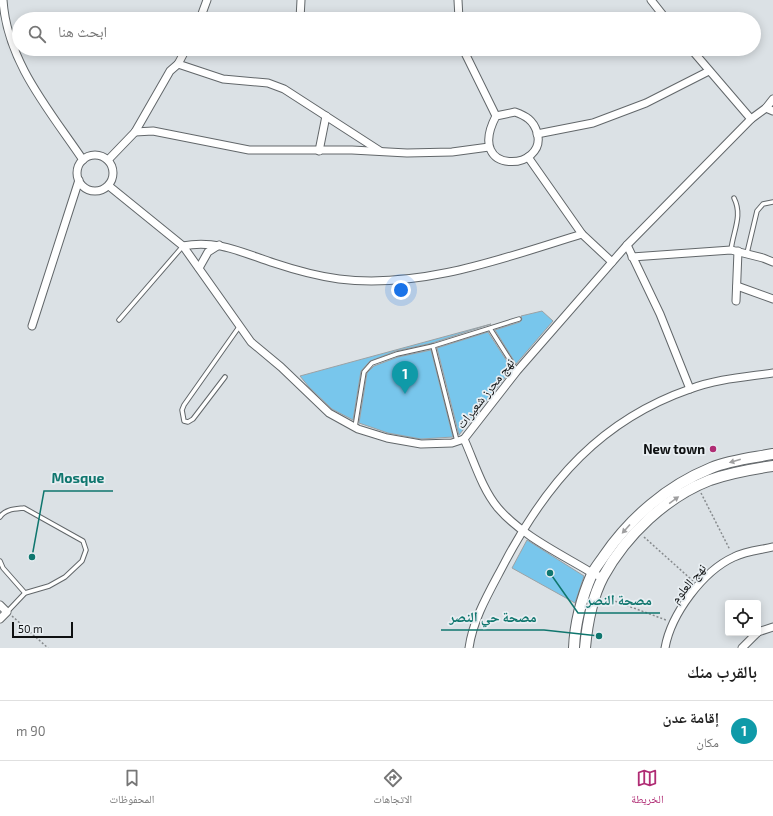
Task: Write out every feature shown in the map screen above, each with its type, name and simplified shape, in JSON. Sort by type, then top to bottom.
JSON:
[{"type":"main road","points":[[574,648],[580,611],[592,573],[612,543],[635,519],[655,500],[676,486],[712,468],[743,459],[773,454]]},
{"type":"main road","points":[[585,648],[591,612],[603,578],[620,552],[638,531],[661,509],[681,494],[697,486],[744,470],[773,466]]},
{"type":"street","points":[[3,0],[6,24],[12,42]]},
{"type":"street","points":[[203,12],[207,0]]},
{"type":"street","points":[[300,12],[301,0]]},
{"type":"street","points":[[458,0],[459,12]]},
{"type":"street","points":[[651,0],[660,12]]},
{"type":"street","points":[[17,56],[27,76],[83,160]]},
{"type":"street","points":[[108,160],[135,132],[170,71],[178,64],[182,56]]},
{"type":"street","points":[[466,56],[496,116]]},
{"type":"street","points":[[697,56],[750,119]]},
{"type":"street","points":[[178,64],[223,79],[268,83],[284,88],[381,151]]},
{"type":"street","points":[[537,134],[594,123],[646,104],[709,71]]},
{"type":"street","name":"نهج محرز شعيرات","points":[[603,578],[592,573],[523,530],[498,508],[461,440],[517,371],[627,245],[750,119],[766,108],[773,99]]},
{"type":"street","points":[[766,108],[773,111]]},
{"type":"street","points":[[515,112],[526,116],[533,123],[537,134],[537,142],[534,150],[528,157],[515,162],[508,162],[495,155],[489,147],[489,128],[496,116],[515,112]]},
{"type":"street","points":[[319,151],[326,116]]},
{"type":"street","points":[[135,132],[153,131],[205,143],[249,150],[452,152],[489,147]]},
{"type":"street","points":[[32,326],[79,180],[79,166],[83,160],[95,155],[108,160],[114,173],[108,186],[103,190],[89,190],[83,186],[79,180]]},
{"type":"street","points":[[528,157],[582,234],[612,262]]},
{"type":"street","points":[[108,186],[183,246],[239,327],[259,350],[281,367],[329,413],[355,427],[387,438],[421,444],[452,444],[461,440]]},
{"type":"street","points":[[183,246],[195,244],[219,245],[234,248],[306,273],[339,279],[378,280],[416,277],[462,270],[582,234]]},
{"type":"street","points":[[199,268],[208,252],[219,245]]},
{"type":"street","points":[[627,245],[660,314],[690,389]]},
{"type":"street","points":[[632,257],[734,251],[747,253],[773,262]]},
{"type":"street","points":[[734,251],[737,286],[736,301]]},
{"type":"street","points":[[737,286],[773,299]]},
{"type":"street","points":[[469,648],[474,628],[490,591],[523,530],[552,487],[595,442],[638,413],[690,389],[727,380],[773,373]]},
{"type":"street","name":"نهج العلوم","points":[[666,648],[674,622],[686,601],[718,567],[734,557],[773,547]]},
{"type":"street","points":[[0,605],[7,612],[0,619]]},
{"type":"street","points":[[761,632],[773,626]]},
{"type":"street","points":[[742,648],[755,636]]},
{"type":"lane","points":[[734,198],[738,207],[738,221],[732,237],[734,251]]},
{"type":"lane","points":[[747,253],[757,211],[763,204],[773,202]]},
{"type":"lane","points":[[119,320],[183,246]]},
{"type":"lane","points":[[355,427],[364,372],[372,363],[397,354],[491,330],[519,320]]},
{"type":"lane","points":[[225,377],[193,419],[188,422],[184,421],[182,410],[184,405],[239,327]]},
{"type":"lane","points":[[491,330],[517,371]]},
{"type":"lane","points":[[433,346],[461,440]]},
{"type":"lane","points":[[0,517],[3,513],[13,509],[24,508],[83,541],[86,550],[82,561],[65,577],[49,586],[26,593],[7,612]]},
{"type":"lane","points":[[0,561],[3,568],[26,593]]},
{"type":"path","points":[[697,486],[734,557]]},
{"type":"path","points":[[638,531],[699,586]]},
{"type":"path","points":[[596,595],[674,622]]},
{"type":"path","points":[[7,612],[48,648]]},
{"type":"building","points":[[542,311],[553,321],[516,364],[495,330],[520,322],[522,319],[521,316]]},
{"type":"building","points":[[491,324],[432,343],[396,351],[370,361],[361,371],[353,420],[332,409],[300,376]]},
{"type":"building","points":[[488,332],[512,369],[459,435],[437,348]]},
{"type":"building","points":[[431,350],[453,437],[421,439],[388,433],[359,423],[367,373],[374,366],[398,357]]},
{"type":"building","points":[[527,540],[584,576],[575,603],[512,568]]},
{"type":"place","name":"إقامة عدن","points":[[405,394]]},
{"type":"place","name":"New town","points":[[713,449]]},
{"type":"place","name":"Mosque","points":[[32,557]]},
{"type":"place","name":"مصحة النصر","points":[[550,573]]},
{"type":"place","name":"مصحة حي النصر","points":[[599,636]]}]
